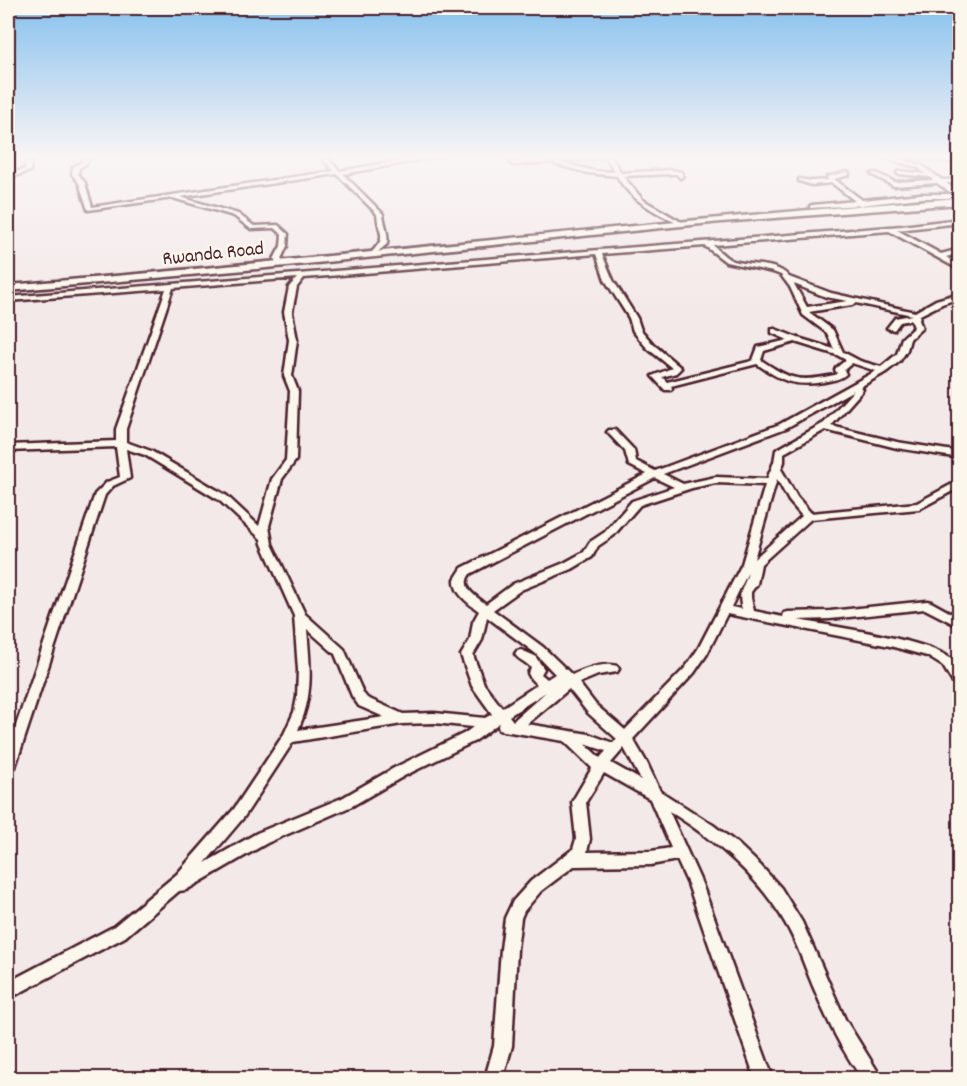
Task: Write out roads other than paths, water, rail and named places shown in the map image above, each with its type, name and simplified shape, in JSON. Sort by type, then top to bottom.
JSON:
[{"type":"highway","name":"Rwanda Road","points":[[8,288],[282,263],[680,222],[884,207]]},
{"type":"street","points":[[89,207],[90,209],[106,207]]},
{"type":"street","points":[[205,207],[240,217],[252,228],[275,225],[285,233],[284,246],[277,259],[282,263]]},
{"type":"street","points":[[218,207],[223,212]]},
{"type":"street","points":[[372,207],[380,214],[381,227],[386,237],[384,244],[374,253]]},
{"type":"street","points":[[652,207],[680,222]]},
{"type":"street","points":[[812,207],[816,207]]},
{"type":"street","points":[[8,299],[890,229],[960,221]]},
{"type":"street","points":[[890,229],[960,268]]},
{"type":"street","points":[[706,243],[728,261],[775,270],[788,279],[829,295],[916,316]]},
{"type":"street","points":[[939,257],[960,251]]},
{"type":"street","points":[[598,252],[609,280],[633,318],[637,331],[650,346],[677,368],[656,376],[666,387],[757,361]]},
{"type":"street","points":[[264,536],[265,519],[277,479],[291,460],[294,391],[288,376],[293,340],[288,312],[293,288],[302,276]]},
{"type":"street","points":[[788,279],[808,316],[830,332],[840,353]]},
{"type":"street","points":[[8,767],[100,494],[110,484],[125,478],[121,429],[170,286]]},
{"type":"street","points":[[891,328],[898,320],[916,316],[939,302],[960,295]]},
{"type":"street","points":[[805,310],[861,302]]},
{"type":"street","points":[[764,1078],[695,884],[655,795],[621,744],[567,677],[520,634],[485,610],[460,586],[460,579],[466,571],[655,474],[783,426],[881,371],[893,364],[903,351],[906,338],[918,328],[916,316]]},
{"type":"street","points":[[775,331],[795,340],[840,353],[851,360],[881,371]]},
{"type":"street","points":[[757,361],[761,349],[795,340]]},
{"type":"street","points":[[757,361],[779,376],[801,384],[837,377],[842,374],[839,370],[851,360]]},
{"type":"street","points":[[494,1078],[503,1046],[508,948],[513,918],[525,896],[579,853],[583,839],[579,802],[601,766],[690,670],[726,610],[747,564],[779,462],[778,455],[782,448],[823,427],[834,418],[846,402],[881,371]]},
{"type":"street","points":[[823,427],[897,445],[960,455]]},
{"type":"street","points":[[612,432],[629,450],[632,463],[683,488]]},
{"type":"street","points":[[8,448],[121,444],[148,453],[223,498],[264,536],[300,616],[304,670],[300,712],[289,737],[239,813],[201,859],[119,932],[8,991]]},
{"type":"street","points":[[776,469],[794,499],[808,516]]},
{"type":"street","points":[[513,727],[484,696],[471,671],[467,655],[476,640],[479,622],[485,610],[517,587],[568,566],[588,554],[594,544],[609,534],[634,504],[683,488],[729,479],[771,482]]},
{"type":"street","points":[[749,614],[744,598],[751,584],[756,563],[808,516],[920,506],[960,483]]},
{"type":"street","points":[[767,617],[830,615],[927,605],[960,623]]},
{"type":"street","points":[[726,610],[890,642],[931,653],[947,663],[960,685]]},
{"type":"street","points":[[300,616],[340,652],[360,700],[402,719]]},
{"type":"street","points":[[521,654],[534,663],[538,669],[534,673],[535,676],[551,689]]},
{"type":"street","points":[[513,727],[551,689],[567,677],[613,669]]},
{"type":"street","points":[[164,894],[262,838],[347,802],[399,772],[470,737],[501,715],[551,689]]},
{"type":"street","points":[[289,737],[402,719],[434,718],[513,727],[621,744]]},
{"type":"street","points":[[567,735],[577,747],[601,766],[655,795],[692,819],[741,858],[780,899],[808,952],[844,1035],[873,1078]]},
{"type":"street","points":[[573,859],[651,858],[681,853]]}]
